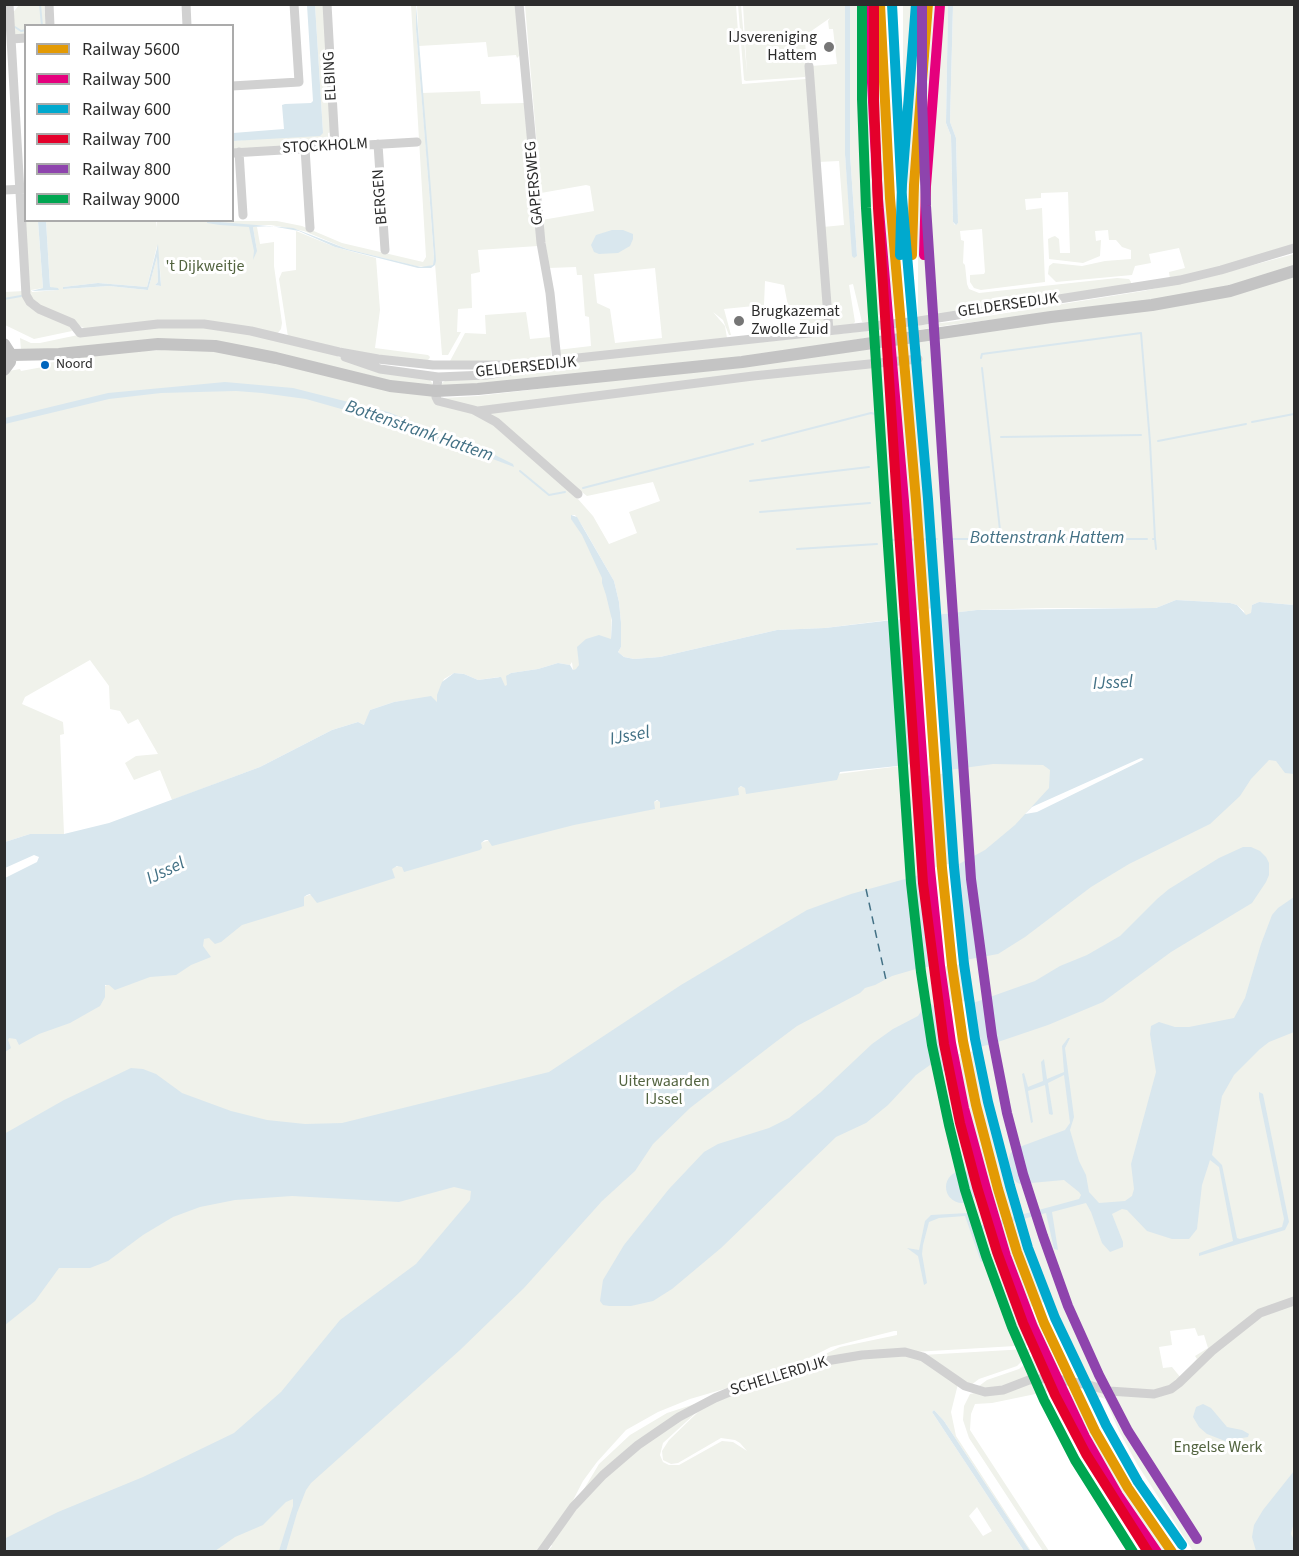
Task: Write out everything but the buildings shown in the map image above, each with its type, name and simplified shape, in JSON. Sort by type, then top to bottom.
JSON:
[{"type":"main road","name":"GELDERSEDIJK","points":[[8,350],[58,354],[158,344],[215,346],[276,358],[368,382],[409,389],[436,391],[500,388],[742,362],[1051,316],[1152,305],[1230,291],[1294,271]]},
{"type":"main road","points":[[4,370],[10,362],[8,350]]},
{"type":"street","points":[[49,4],[50,24]]},
{"type":"street","points":[[186,4],[187,24]]},
{"type":"street","points":[[234,86],[299,82],[294,4]]},
{"type":"street","name":"ELBING","points":[[327,4],[335,147]]},
{"type":"street","name":"GAPERSWEG","points":[[519,4],[541,243],[550,293],[557,361]]},
{"type":"street","points":[[4,190],[22,189],[7,5]]},
{"type":"street","points":[[11,39],[24,38]]},
{"type":"street","points":[[809,66],[829,331]]},
{"type":"street","points":[[14,99],[24,98]]},
{"type":"street","name":"STOCKHOLM","points":[[236,153],[417,142]]},
{"type":"street","name":"BERGEN","points":[[378,144],[385,250]]},
{"type":"street","points":[[305,148],[310,228]]},
{"type":"street","points":[[236,153],[243,215]]},
{"type":"street","name":"GELDERSEDIJK","points":[[22,189],[26,295],[30,302],[39,309],[72,323],[80,333],[147,325],[204,324],[250,331],[378,359],[433,365],[479,366],[557,361],[919,321],[1137,288],[1221,270],[1294,248]]},
{"type":"street","name":"GELDERSEDIJK","points":[[339,352],[350,360],[380,369],[438,377],[486,375],[513,371],[533,363]]},
{"type":"street","points":[[478,411],[753,376],[918,360]]},
{"type":"street","points":[[438,377],[436,397],[441,403],[478,411],[496,422],[578,494]]},
{"type":"street","name":"SCHELLERDIJK","points":[[541,1551],[573,1507],[603,1475],[638,1445],[679,1417],[715,1398],[789,1370],[862,1355],[905,1352],[923,1357],[964,1386],[985,1392],[1003,1390],[1038,1378],[1064,1380],[1109,1391],[1147,1394],[1167,1390],[1179,1383],[1212,1351],[1260,1313],[1294,1301]]},
{"type":"green space","points":[[19,5],[44,5],[46,24],[24,24],[24,35],[15,36],[11,15]]},
{"type":"green space","points":[[315,5],[324,5],[332,132],[328,133],[328,137],[332,137],[331,143],[234,150],[234,141],[323,133]]},
{"type":"green space","name":"'t Dijkweitje","points":[[411,5],[416,5],[433,265],[416,266],[347,249],[304,231],[271,225],[250,225],[257,251],[253,227],[257,227],[260,244],[274,242],[274,266],[282,323],[277,334],[145,322],[86,329],[30,300],[24,222],[38,222],[43,288],[31,290],[32,292],[58,290],[50,287],[46,222],[156,222],[156,228],[157,222],[277,221],[302,226],[342,243],[423,262],[426,257]],"holes":[[[157,246],[161,286],[155,285],[158,282],[157,257],[148,290],[109,286],[63,289],[63,287],[98,283],[147,287]]]},
{"type":"green space","points":[[417,5],[517,5],[520,55],[517,58],[516,55],[488,57],[486,42],[419,46]]},
{"type":"green space","points":[[525,5],[736,5],[742,84],[806,79],[826,327],[801,330],[798,305],[788,306],[784,285],[765,281],[764,305],[724,309],[731,335],[723,320],[713,312],[725,326],[727,338],[564,357],[557,350],[591,346],[589,317],[585,316],[582,275],[577,275],[576,267],[549,268],[542,220],[594,211],[590,186],[541,193]],"holes":[[[655,268],[662,338],[615,343],[610,309],[597,303],[594,274]]]},
{"type":"green space","points":[[738,5],[741,5],[747,74],[743,5],[845,5],[845,154],[853,257],[857,256],[850,154],[850,5],[865,5],[871,165],[888,309],[888,317],[877,315],[889,319],[889,322],[862,322],[853,284],[849,285],[855,322],[851,326],[832,326],[823,227],[844,225],[839,161],[818,162],[811,66],[837,64],[833,29],[829,29],[830,18],[807,34],[805,39],[807,74],[805,77],[746,81],[744,80]]},
{"type":"green space","points":[[868,5],[877,5],[881,118],[894,312],[884,244],[876,156]]},
{"type":"green space","points":[[903,5],[924,5],[923,24],[925,27],[912,164],[911,200],[908,209],[903,73]]},
{"type":"green space","points":[[933,5],[948,5],[946,123],[951,136],[953,222],[955,225],[958,223],[956,138],[950,122],[953,5],[1294,5],[1294,245],[1255,258],[1170,279],[1169,272],[1185,268],[1179,248],[1149,254],[1151,263],[1135,266],[1132,275],[1056,282],[1048,274],[1049,266],[1053,263],[1082,266],[1131,259],[1131,250],[1122,247],[1116,240],[1109,240],[1108,230],[1095,231],[1096,241],[1101,240],[1100,256],[1083,263],[1049,259],[1048,239],[1055,236],[1059,239],[1060,253],[1070,253],[1068,192],[1041,193],[1041,198],[1025,199],[1026,210],[1042,208],[1045,282],[981,290],[974,288],[970,282],[970,275],[985,272],[982,229],[960,231],[961,240],[964,241],[963,263],[969,289],[979,293],[1117,278],[1129,279],[1131,285],[918,319],[918,206]]},
{"type":"green space","points":[[480,91],[481,104],[524,103],[538,246],[478,250],[480,272],[471,274],[472,308],[458,309],[457,332],[461,332],[448,355],[442,355],[422,93]]},
{"type":"green space","points":[[296,231],[335,247],[376,258],[380,310],[375,348],[428,355],[429,359],[426,362],[384,357],[288,337],[279,279],[282,272],[296,270]]},
{"type":"green space","points":[[1294,254],[1294,266],[1248,281],[1181,296],[950,325],[771,353],[598,374],[441,387],[442,383],[448,379],[515,372],[539,366],[950,322],[1143,291],[1205,278]]},
{"type":"green space","points":[[1294,275],[1294,605],[1259,602],[1252,605],[1251,617],[1245,617],[1244,611],[1230,603],[1176,600],[1156,608],[977,610],[935,615],[934,608],[917,610],[913,617],[825,628],[777,630],[660,657],[634,659],[624,657],[618,652],[621,647],[621,623],[614,581],[583,527],[575,515],[572,515],[571,518],[595,549],[612,605],[611,639],[587,645],[578,650],[580,669],[573,670],[572,662],[570,665],[558,663],[511,673],[508,675],[511,686],[502,688],[499,677],[478,680],[464,674],[454,673],[444,679],[438,694],[442,707],[435,710],[430,697],[394,702],[370,710],[364,725],[358,722],[332,730],[260,767],[172,800],[160,770],[134,780],[125,763],[136,756],[158,754],[138,719],[128,724],[120,711],[110,709],[109,686],[90,660],[25,697],[22,704],[63,722],[64,734],[60,735],[64,834],[30,834],[5,842],[4,375],[9,371],[20,369],[21,371],[48,366],[48,363],[111,353],[196,348],[239,354],[383,389],[433,394],[435,401],[441,405],[465,406],[443,398],[736,366],[951,334],[1159,308],[1228,295]],"holes":[[[653,482],[660,501],[629,512],[637,533],[609,544],[593,516],[570,490],[574,486],[587,496]]]},
{"type":"green space","points":[[24,291],[24,294],[68,324],[72,331],[34,339],[5,325],[5,292]]},
{"type":"green space","points":[[526,312],[530,339],[551,337],[551,358],[532,361],[450,361],[465,333],[486,334],[485,315]]},
{"type":"green space","points":[[153,326],[221,328],[329,353],[352,362],[430,380],[434,386],[396,383],[255,349],[21,350],[20,338],[31,343],[40,343],[78,335]]},
{"type":"green space","name":"Uiterwaarden IJssel","points":[[1294,753],[1294,1551],[1193,1551],[1137,1464],[1105,1399],[1100,1397],[1091,1402],[1068,1353],[1071,1351],[1067,1341],[1063,1342],[1046,1301],[1027,1308],[1035,1327],[1032,1345],[914,1352],[802,1365],[840,1347],[897,1335],[897,1331],[894,1331],[831,1347],[795,1365],[690,1399],[658,1412],[626,1430],[597,1462],[583,1481],[567,1512],[538,1551],[5,1551],[5,1039],[205,933],[395,867],[487,841],[657,801],[743,786],[924,763],[925,774],[947,761]],"holes":[[[1195,1328],[1198,1336],[1204,1335],[1208,1348],[1195,1356],[1197,1359],[1181,1378],[1172,1367],[1163,1368],[1159,1347],[1172,1345],[1170,1331]]]},
{"type":"green space","points":[[1035,1317],[1063,1377],[993,1390],[979,1386],[987,1380],[1019,1369],[1029,1361],[1038,1343]]},
{"type":"green space","points":[[1030,1349],[1031,1352],[1017,1366],[979,1379],[971,1385],[922,1355]]},
{"type":"green space","points":[[896,1354],[919,1357],[958,1384],[951,1412],[956,1436],[1031,1551],[944,1421],[934,1410],[932,1412],[1024,1551],[547,1552],[552,1546],[550,1543],[596,1485],[652,1437],[698,1411],[663,1443],[660,1455],[663,1462],[669,1465],[679,1465],[722,1441],[733,1442],[747,1451],[735,1440],[721,1438],[678,1463],[671,1464],[663,1460],[662,1451],[669,1440],[698,1412],[720,1398],[751,1383],[840,1361]],"holes":[[[977,1507],[992,1531],[983,1536],[969,1516]]]},
{"type":"green space","points":[[1043,1382],[1050,1391],[992,1403],[975,1404],[971,1414],[970,1430],[1049,1551],[1043,1551],[969,1438],[963,1420],[964,1406],[970,1394]]},
{"type":"green space","points":[[1065,1382],[1116,1477],[1166,1551],[1158,1551],[1144,1534],[1074,1426],[1054,1391],[1055,1383]]},
{"type":"green space","points":[[701,1402],[681,1414],[578,1499],[599,1464],[630,1435],[667,1413]]},
{"type":"water","points":[[307,5],[315,5],[323,133],[320,136],[234,141],[234,133],[284,129],[282,105],[313,101]]},
{"type":"water","points":[[416,5],[435,265],[431,268],[418,268],[335,247],[299,231],[273,226],[293,228],[347,249],[421,267],[433,265]]},
{"type":"water","points":[[845,5],[850,5],[850,154],[857,256],[854,258],[852,256],[845,154]]},
{"type":"water","points":[[948,5],[953,5],[950,122],[956,138],[958,223],[956,225],[953,222],[951,136],[946,123]]},
{"type":"water","points":[[38,222],[46,222],[50,287],[59,290],[31,291],[43,288]]},
{"type":"water","points":[[207,223],[269,226],[253,227],[257,251],[253,260],[254,251],[249,227]]},
{"type":"water","points":[[612,230],[623,230],[633,234],[630,246],[618,253],[594,252],[591,245],[596,235]]},
{"type":"water","points":[[158,244],[161,286],[155,285],[158,282],[157,257],[148,290],[109,286],[63,289],[63,287],[98,283],[147,287]]},
{"type":"water","points":[[225,382],[293,388],[388,412],[485,450],[513,464],[514,467],[373,418],[306,399],[262,393],[236,391],[161,393],[109,399],[5,424],[5,418],[108,393]]},
{"type":"water","name":"IJssel","points":[[571,515],[577,517],[614,581],[621,623],[621,647],[618,652],[624,657],[634,659],[660,657],[777,630],[825,628],[977,610],[1156,608],[1176,600],[1230,603],[1237,605],[1246,615],[1251,613],[1252,605],[1259,602],[1294,605],[1294,774],[1285,773],[1276,761],[1269,760],[1251,779],[1240,796],[1210,824],[1129,864],[1091,887],[1025,937],[998,954],[916,969],[892,976],[865,988],[860,993],[797,1026],[773,1044],[690,1108],[653,1144],[635,1171],[602,1201],[524,1288],[460,1350],[311,1483],[297,1513],[286,1551],[279,1551],[293,1506],[293,1499],[286,1502],[263,1525],[235,1537],[215,1551],[5,1551],[4,1539],[58,1512],[143,1477],[234,1433],[281,1392],[340,1320],[416,1264],[470,1200],[471,1191],[454,1187],[399,1202],[292,1196],[235,1200],[200,1207],[173,1217],[143,1235],[108,1261],[90,1268],[59,1268],[35,1301],[5,1325],[4,1134],[64,1100],[131,1068],[143,1069],[156,1074],[182,1093],[231,1111],[267,1120],[305,1124],[342,1123],[549,1072],[681,985],[807,910],[851,894],[959,864],[985,850],[1015,825],[1049,788],[1050,770],[1043,765],[993,764],[927,773],[926,763],[840,772],[837,780],[746,794],[745,788],[741,786],[738,788],[739,795],[660,808],[660,802],[657,800],[654,802],[655,809],[574,825],[492,846],[488,840],[485,840],[481,843],[480,850],[404,872],[402,867],[397,866],[392,869],[395,878],[317,903],[310,894],[307,895],[304,897],[304,906],[242,925],[221,942],[215,944],[209,938],[204,939],[203,946],[211,957],[191,965],[176,975],[150,977],[115,990],[105,985],[105,997],[100,1006],[70,1023],[39,1034],[19,1045],[16,1039],[9,1038],[11,1048],[5,1052],[5,878],[37,862],[39,857],[34,855],[5,868],[5,842],[30,834],[64,834],[109,823],[260,767],[332,730],[358,722],[364,725],[370,710],[394,702],[431,696],[437,702],[442,682],[454,673],[464,674],[478,680],[501,677],[505,686],[507,685],[506,676],[511,673],[558,663],[570,665],[573,670],[576,669],[579,665],[577,647],[586,639],[599,635],[611,639],[612,620],[602,578]]},
{"type":"water","points":[[1243,847],[1251,847],[1260,851],[1269,863],[1269,875],[1252,903],[1171,952],[1103,1002],[1048,1025],[992,1044],[948,1054],[945,1057],[948,1069],[940,1073],[938,1068],[930,1065],[916,1075],[888,1105],[866,1123],[836,1137],[721,1248],[672,1289],[653,1301],[631,1306],[609,1306],[603,1305],[600,1301],[603,1280],[624,1245],[669,1189],[704,1152],[718,1144],[769,1128],[789,1118],[821,1092],[872,1044],[893,1029],[918,1016],[922,1010],[921,1003],[928,1001],[935,1007],[942,1007],[973,1003],[1035,981],[1120,936],[1169,889],[1219,858]]},
{"type":"water","points":[[1294,897],[1294,1032],[1269,1042],[1234,1075],[1222,1096],[1212,1155],[1222,1165],[1237,1238],[1282,1227],[1284,1219],[1259,1092],[1263,1094],[1289,1222],[1285,1230],[1199,1256],[1199,1253],[1233,1241],[1219,1167],[1210,1160],[1202,1185],[1197,1229],[1189,1239],[1172,1239],[1147,1231],[1127,1210],[1122,1209],[1112,1214],[1123,1247],[1110,1252],[1102,1243],[1086,1203],[1052,1212],[1058,1250],[1054,1249],[1046,1213],[978,1231],[985,1259],[981,1262],[965,1216],[939,1218],[929,1222],[923,1245],[922,1254],[927,1283],[924,1285],[918,1256],[907,1248],[919,1250],[925,1221],[931,1215],[968,1213],[976,1227],[1079,1199],[1081,1195],[1079,1192],[1064,1180],[1020,1184],[1016,1182],[1011,1175],[1008,1162],[1014,1149],[1065,1130],[1070,1123],[1064,1075],[1048,1083],[1052,1115],[1049,1114],[1045,1085],[1028,1091],[1033,1122],[1031,1123],[1022,1074],[1024,1073],[1028,1087],[1043,1081],[1041,1062],[1044,1059],[1047,1079],[1064,1072],[1062,1046],[1068,1038],[1070,1038],[1065,1048],[1074,1117],[1070,1130],[1079,1161],[1086,1175],[1089,1192],[1099,1203],[1125,1201],[1132,1196],[1134,1189],[1131,1164],[1156,1072],[1150,1034],[1151,1026],[1159,1022],[1175,1027],[1189,1027],[1234,1018],[1245,998],[1272,915]]},
{"type":"water","points":[[962,1171],[973,1176],[978,1187],[973,1198],[962,1203],[951,1198],[946,1187],[951,1176]]},
{"type":"water","points":[[1203,1404],[1211,1408],[1227,1427],[1242,1430],[1249,1434],[1248,1437],[1225,1441],[1207,1434],[1193,1417],[1196,1407]]},
{"type":"water","points":[[934,1410],[944,1421],[1030,1551],[1024,1551],[932,1412]]},
{"type":"water","points":[[1294,1471],[1294,1522],[1291,1534],[1294,1540],[1294,1551],[1256,1551],[1252,1537],[1254,1525]]},
{"type":"pier","points":[[936,612],[947,773],[927,776],[924,766],[921,766],[911,614]]},
{"type":"pier","points":[[1141,758],[1144,759],[1037,812],[1025,814],[1032,807]]},
{"type":"pier","points":[[952,863],[962,964],[941,967],[930,869]]},
{"type":"pier","points":[[967,1001],[975,1051],[955,1055],[946,1003]]},
{"type":"waterway","points":[[40,4],[42,24]]},
{"type":"waterway","points":[[15,27],[24,30]]},
{"type":"waterway","points":[[4,299],[21,296]]},
{"type":"waterway","points":[[981,358],[982,354],[1141,333],[1150,442]]},
{"type":"waterway","points":[[982,368],[1001,539]]},
{"type":"waterway","name":"Bottenstrank Hattem","points":[[762,441],[871,413],[875,414],[884,538],[887,540],[937,539]]},
{"type":"waterway","name":"Bottenstrank Hattem","points":[[1252,422],[1294,414]]},
{"type":"waterway","name":"Bottenstrank Hattem","points":[[1158,441],[1246,424]]},
{"type":"waterway","points":[[1001,437],[1141,435]]},
{"type":"waterway","name":"Bottenstrank Hattem","points":[[1150,442],[1155,539],[1153,539]]},
{"type":"waterway","name":"Bottenstrank Hattem","points":[[583,488],[753,444]]},
{"type":"waterway","points":[[750,481],[869,467]]},
{"type":"waterway","name":"Bottenstrank Hattem","points":[[520,471],[549,495],[565,492]]},
{"type":"waterway","points":[[760,512],[870,503]]},
{"type":"waterway","name":"Bottenstrank Hattem","points":[[948,539],[1147,539]]},
{"type":"waterway","points":[[1155,539],[1156,549]]},
{"type":"waterway","points":[[797,549],[877,544]]},
{"type":"ferry route","points":[[866,889],[886,980]]},
{"type":"rail line","name":"9000","points":[[862,4],[862,99],[866,208],[885,502],[911,883],[932,1045],[965,1190],[1012,1327],[1044,1400],[1075,1460],[1133,1552]]},
{"type":"rail line","name":"700","points":[[874,4],[874,99],[878,208],[897,502],[923,883],[944,1044],[960,1123],[977,1187],[997,1252],[1023,1323],[1055,1395],[1086,1454],[1148,1552]]},
{"type":"rail line","name":"5600","points":[[880,4],[890,198],[916,500],[942,868],[963,1041],[976,1105],[998,1189],[1017,1252],[1044,1323],[1095,1431],[1128,1488],[1172,1552]]},
{"type":"rail line","name":"600","points":[[892,4],[902,197],[928,499],[954,867],[964,964],[975,1039],[988,1102],[1010,1186],[1028,1248],[1055,1318],[1106,1425],[1138,1482],[1182,1545]]},
{"type":"rail line","name":"600","points":[[900,255],[902,184],[916,4]]},
{"type":"rail line","name":"800","points":[[922,4],[922,98],[926,206],[945,498],[971,879],[992,1036],[1007,1113],[1023,1174],[1068,1306],[1099,1375],[1128,1431],[1197,1539]]},
{"type":"rail line","name":"5600","points":[[912,255],[914,185],[928,4]]},
{"type":"rail line","name":"500","points":[[868,5],[878,199],[904,501],[930,869],[951,1043],[964,1108],[987,1192],[1006,1256],[1033,1327],[1085,1437],[1118,1495],[1157,1552]]},
{"type":"rail line","name":"500","points":[[924,255],[926,186],[940,5]]},
{"type":"place","name":"IJsvereniging Hattem","points":[[829,47]]},
{"type":"place","name":"Brugkazemat Zwolle Zuid","points":[[739,321]]},
{"type":"place","name":"Noord","points":[[45,365]]},
{"type":"park label","name":"Engelse Werk","points":[[1218,1448]]}]
